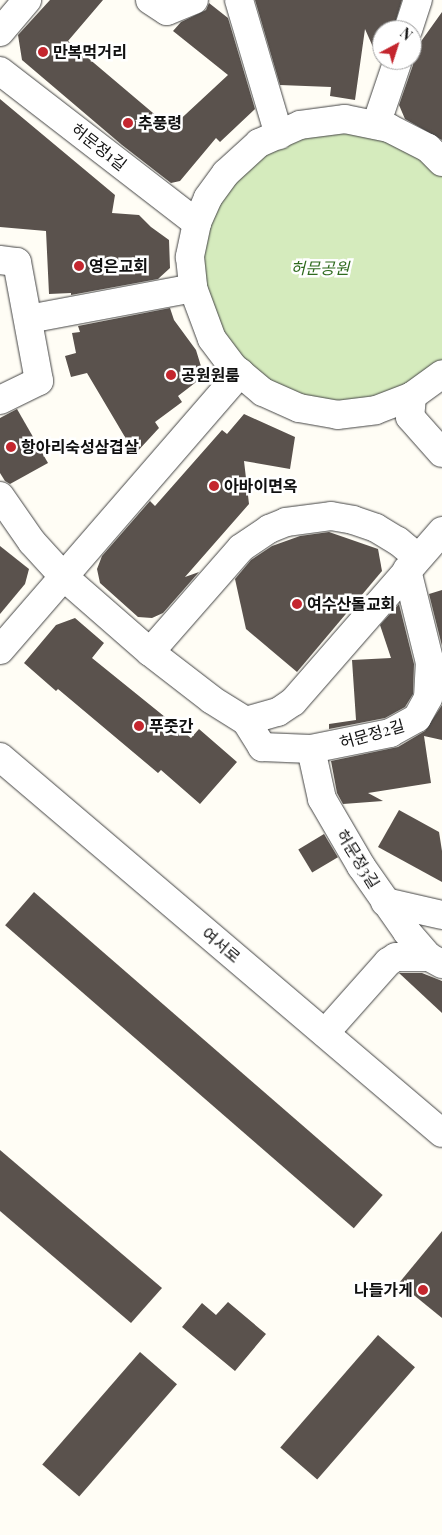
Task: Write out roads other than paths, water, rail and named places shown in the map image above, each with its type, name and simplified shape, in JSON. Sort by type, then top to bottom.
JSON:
[{"type":"street","points":[[0,32],[27,0]]},
{"type":"street","points":[[150,0],[158,7],[167,10],[194,0]]},
{"type":"street","points":[[239,0],[279,135]]},
{"type":"street","points":[[411,20],[418,0]]},
{"type":"street","points":[[376,125],[395,70]]},
{"type":"street","name":"허문정1길","points":[[0,71],[197,223]]},
{"type":"street","points":[[442,162],[428,148],[389,128],[345,120],[300,125],[259,144],[226,173],[208,198],[197,223],[190,257],[193,288],[212,339],[240,373],[263,392],[299,408],[337,415],[376,410],[412,396],[442,374]]},
{"type":"street","points":[[0,260],[17,262],[39,381],[0,400]]},
{"type":"street","points":[[29,319],[193,288]]},
{"type":"street","points":[[0,650],[240,373]]},
{"type":"street","points":[[412,396],[410,417],[442,453]]},
{"type":"street","name":"허문정2길","points":[[0,496],[32,542],[64,577],[150,652],[212,700],[246,721],[262,747],[311,749],[390,733],[412,722],[424,708],[430,687],[430,663],[412,564]]},
{"type":"street","points":[[150,652],[241,548],[269,529],[286,522],[331,516],[353,520],[376,528],[398,541],[412,564]]},
{"type":"street","points":[[246,721],[278,712],[293,702],[442,530]]},
{"type":"street","name":"허문정3길","points":[[311,749],[322,799],[385,902],[436,960]]},
{"type":"street","name":"여서로","points":[[0,757],[442,1133]]},
{"type":"street","points":[[385,902],[442,915]]},
{"type":"street","name":"허문정3길","points":[[325,1033],[388,962],[396,957],[436,960]]},
{"type":"place","name":"만복먹거리","points":[[43,52]]},
{"type":"place","name":"추풍령","points":[[128,123]]},
{"type":"place","name":"영은교회","points":[[79,266]]},
{"type":"place","name":"공원원룸","points":[[171,375]]},
{"type":"place","name":"항아리숙성삼겹살","points":[[11,447]]},
{"type":"place","name":"아바이면옥","points":[[214,486]]},
{"type":"place","name":"여수산돌교회","points":[[297,604]]},
{"type":"place","name":"푸줏간","points":[[139,726]]},
{"type":"place","name":"나들가게","points":[[423,1290]]},
{"type":"park label","name":"허문공원","points":[[320,268]]}]
